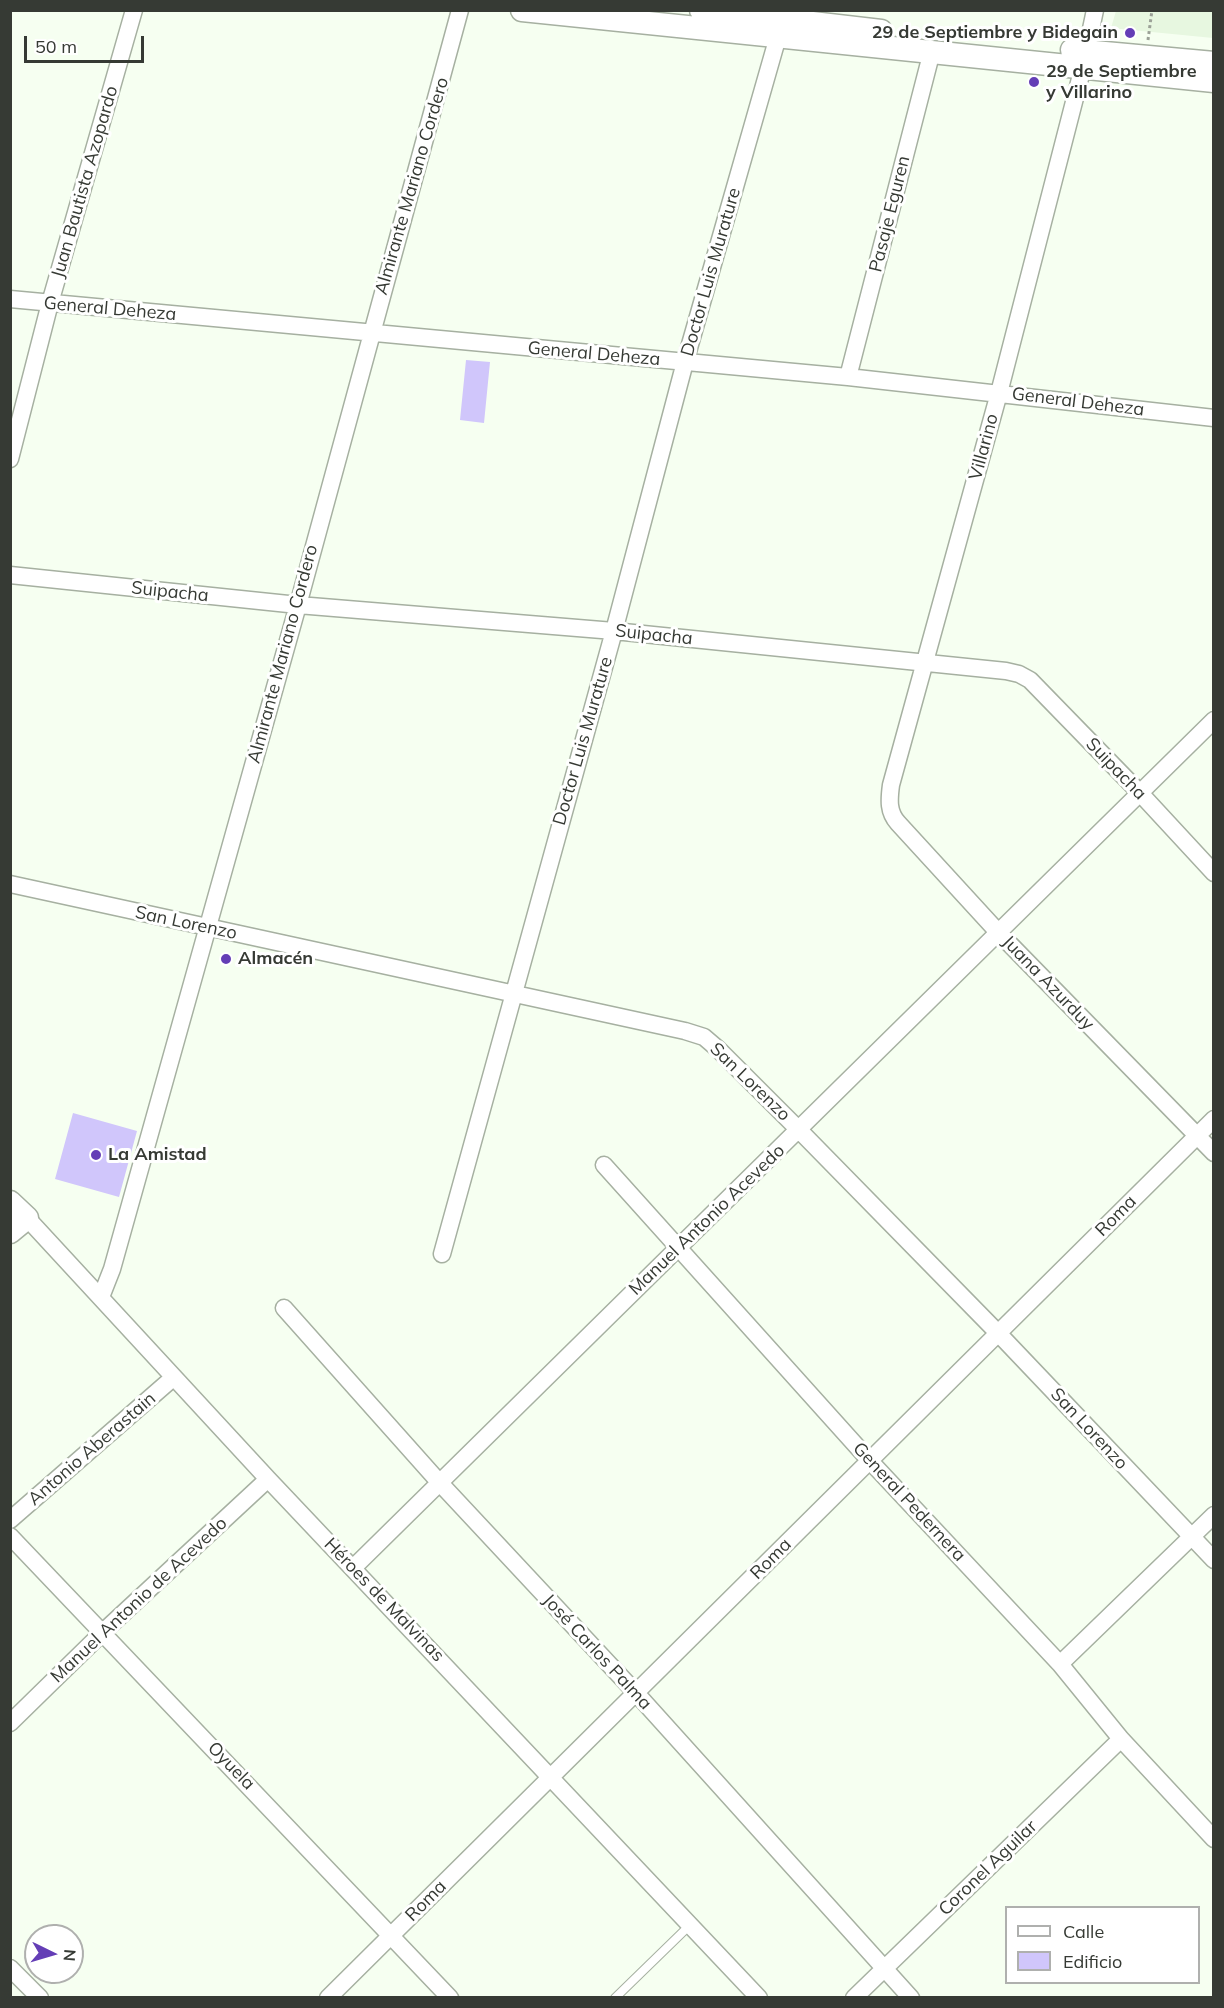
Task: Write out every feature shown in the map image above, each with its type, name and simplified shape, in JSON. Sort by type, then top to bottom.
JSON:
[{"type":"main road","points":[[522,10],[934,37],[1214,81]]},
{"type":"main road","points":[[701,10],[781,27],[932,51],[1085,59],[1147,57],[1214,63]]},
{"type":"main road","name":"Héroes de Malvinas","points":[[10,1202],[19,1225]]},
{"type":"street","name":"Juan Bautista Azopardo","points":[[10,459],[50,303],[134,10]]},
{"type":"street","name":"Almirante Mariano Cordero","points":[[101,1297],[112,1269],[298,605],[460,10]]},
{"type":"street","name":"Villarino","points":[[889,807],[891,785],[999,393],[1085,59],[1095,10]]},
{"type":"street","name":"Doctor Luis Murature","points":[[442,1254],[614,631],[685,362],[781,27]]},
{"type":"street","name":"Pasaje Eguren","points":[[848,377],[932,51]]},
{"type":"street","name":"General Deheza","points":[[10,299],[848,377],[1214,418]]},
{"type":"street","name":"Suipacha","points":[[10,575],[298,605],[614,631],[1019,674],[1030,680],[1214,873]]},
{"type":"street","name":"Manuel Antonio Acevedo","points":[[352,1568],[1214,720]]},
{"type":"street","name":"Juana Azurduy","points":[[889,807],[898,823],[997,931],[1214,1153]]},
{"type":"street","name":"San Lorenzo","points":[[10,885],[704,1037],[799,1130],[998,1333],[1214,1560]]},
{"type":"street","name":"Roma","points":[[328,1998],[1214,1119]]},
{"type":"street","name":"General Pedernera","points":[[604,1165],[870,1461],[1060,1664],[1121,1738],[1214,1839]]},
{"type":"street","name":"Héroes de Malvinas","points":[[19,1225],[101,1297],[268,1479],[759,1998]]},
{"type":"street","name":"José Carlos Palma","points":[[284,1308],[439,1482],[636,1693],[911,1998]]},
{"type":"street","name":"Antonio Aberastain","points":[[10,1520],[174,1377]]},
{"type":"street","name":"Manuel Antonio de Acevedo","points":[[10,1723],[268,1479]]},
{"type":"street","points":[[1060,1664],[1214,1515]]},
{"type":"street","name":"Oyuela","points":[[10,1536],[104,1632],[450,1998]]},
{"type":"street","name":"Coronel Aguilar","points":[[854,1998],[1121,1738]]},
{"type":"street","points":[[10,1968],[40,1998]]},
{"type":"lane","points":[[615,1998],[690,1925]]},
{"type":"path","points":[[1147,57],[1152,10]]},
{"type":"shaded area","points":[[1116,11],[1213,11],[1213,38],[1111,28]]},
{"type":"building","points":[[466,360],[490,362],[484,423],[460,420]]},
{"type":"building","name":"La Amistad","points":[[73,1113],[137,1131],[119,1197],[55,1179]]},
{"type":"place","name":"29 de Septiembre y Bidegain","points":[[1130,33]]},
{"type":"place","name":"29 de Septiembre y Villarino","points":[[1034,82]]},
{"type":"place","name":"Almacén","points":[[226,959]]},
{"type":"place","name":"La Amistad","points":[[96,1155]]}]
